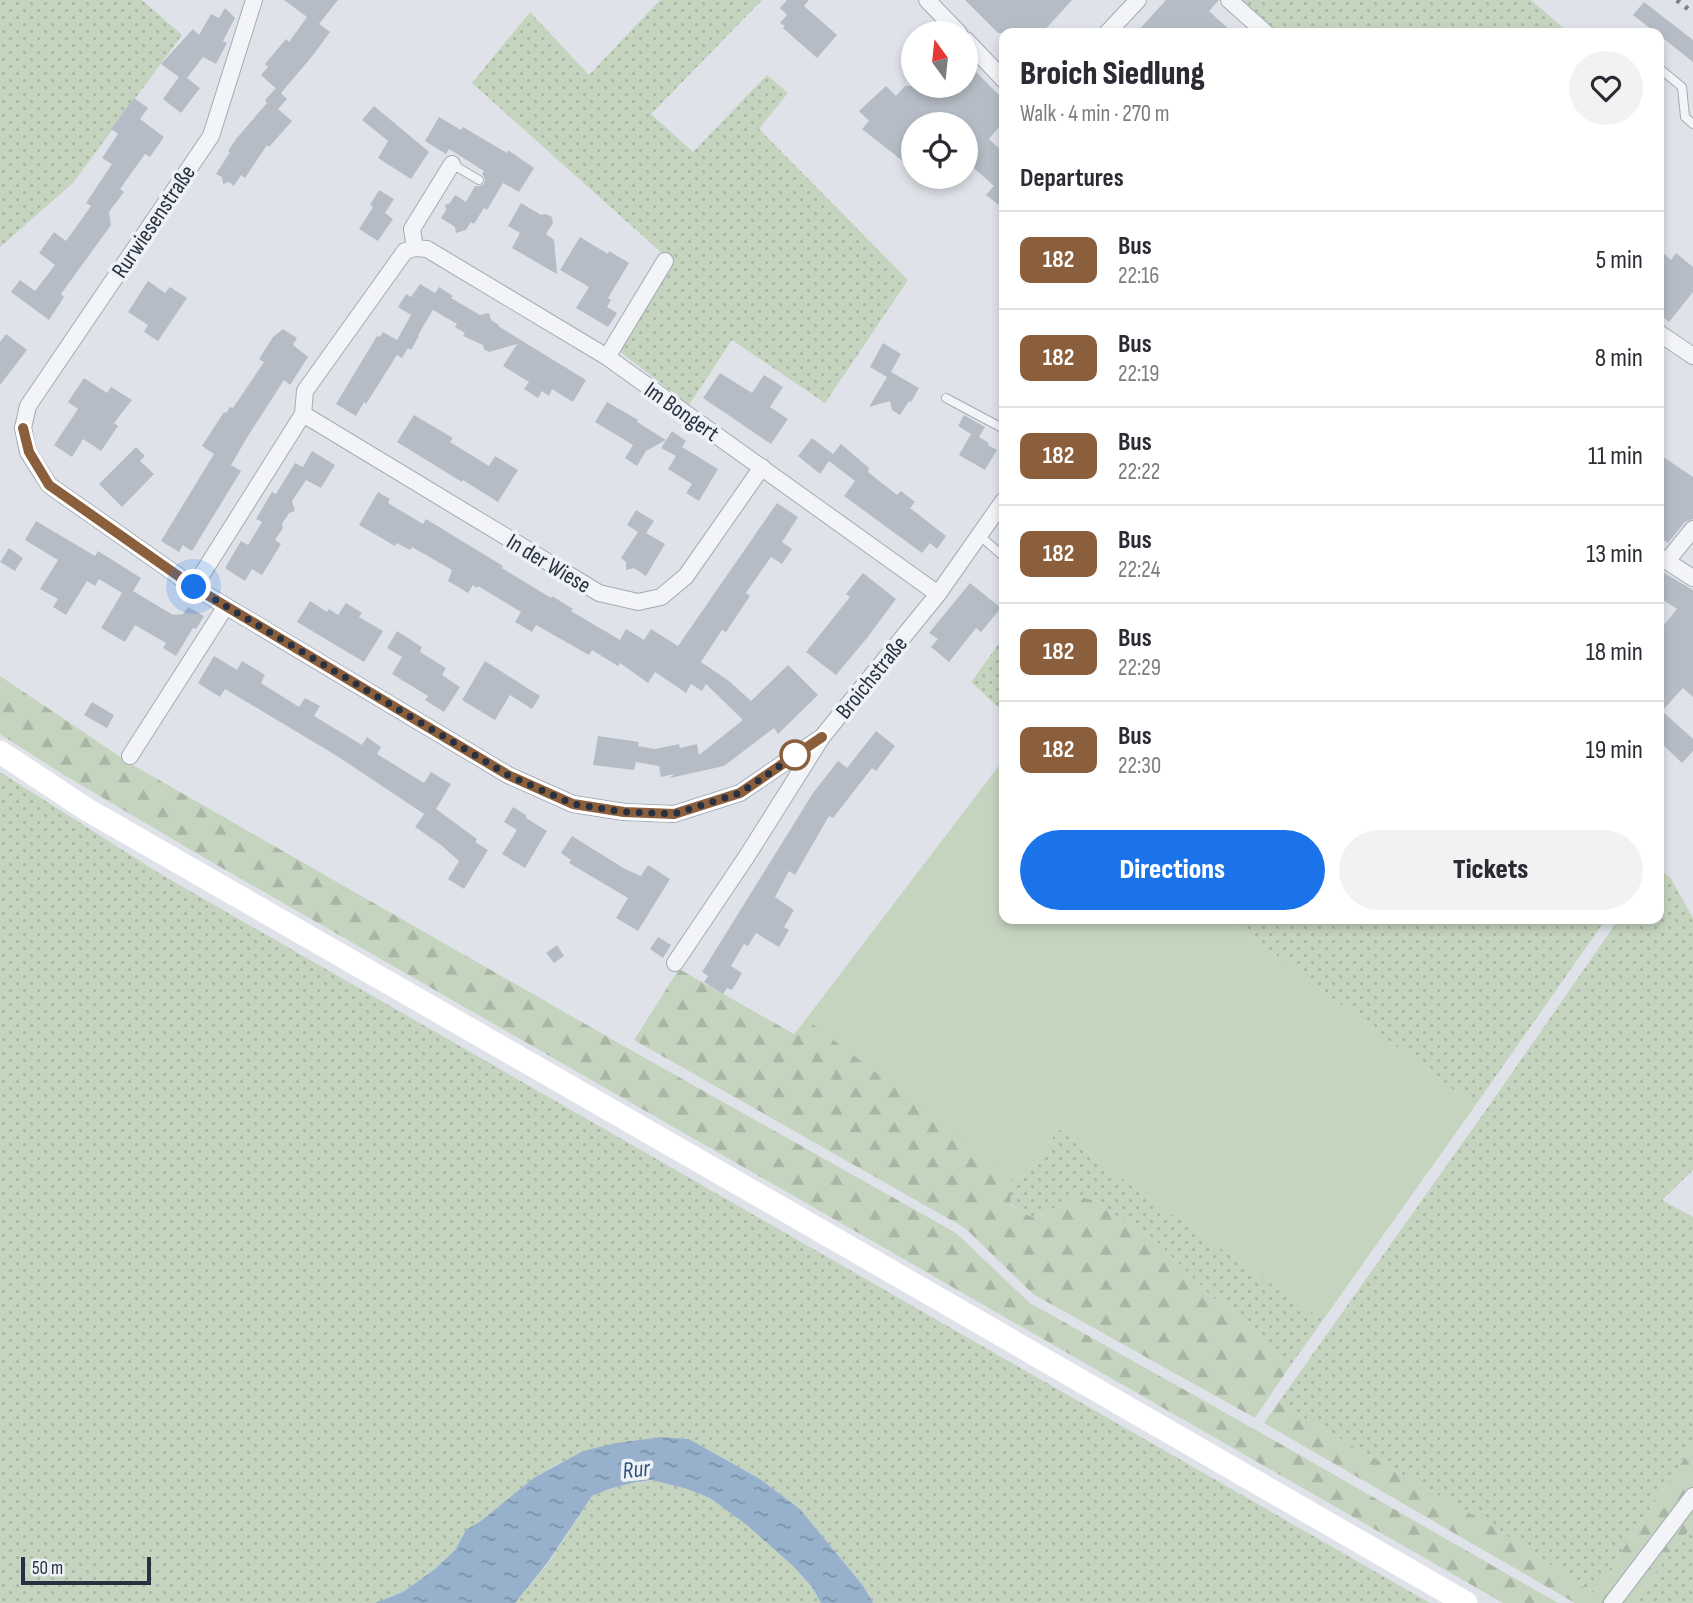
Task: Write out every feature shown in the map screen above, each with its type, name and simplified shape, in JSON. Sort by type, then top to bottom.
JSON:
[{"type":"main road","points":[[0,752],[86,809],[1466,1603]]},
{"type":"street","name":"Rurwiesenstraße","points":[[194,587],[49,485],[29,452],[23,428],[28,407],[211,136],[254,0]]},
{"type":"street","points":[[927,0],[947,21]]},
{"type":"street","points":[[1112,28],[1138,0]]},
{"type":"street","points":[[1229,0],[1260,28]]},
{"type":"street","points":[[978,53],[999,75]]},
{"type":"street","points":[[452,164],[412,229],[415,248],[405,251],[305,391],[303,414],[194,587],[508,775],[573,804],[624,812],[674,814],[740,793],[822,737]]},
{"type":"street","name":"Im Bongert","points":[[415,248],[427,249],[607,358],[939,594]]},
{"type":"street","points":[[607,358],[664,261]]},
{"type":"street","points":[[1664,337],[1693,356]]},
{"type":"street","name":"In der Wiese","points":[[303,414],[599,593],[638,602],[661,597],[686,576],[762,467]]},
{"type":"street","name":"Broichstraße","points":[[675,963],[822,737],[939,594],[999,507]]},
{"type":"street","points":[[1664,558],[1693,529]]},
{"type":"street","points":[[1664,560],[1693,578]]},
{"type":"street","points":[[130,755],[226,606]]},
{"type":"street","points":[[1612,1603],[1693,1496]]},
{"type":"lane","points":[[1664,72],[1682,87],[1685,117],[1693,124]]},
{"type":"lane","points":[[452,164],[479,180]]},
{"type":"lane","points":[[946,398],[999,426]]},
{"type":"lane","points":[[979,535],[999,553]]},
{"type":"green space","points":[[0,0],[142,0],[182,35],[73,183],[0,247]]},
{"type":"green space","points":[[660,0],[762,0],[651,114],[693,152],[767,75],[788,93],[759,129],[908,280],[825,403],[732,340],[689,405],[619,351],[673,263],[472,83],[530,12],[589,75]]},
{"type":"green space","points":[[1241,0],[1531,0],[1563,28],[1271,28],[1239,3]]},
{"type":"green space","points":[[999,644],[999,708],[971,682]]},
{"type":"green space","points":[[0,676],[131,764],[956,1233],[1030,1303],[1558,1603],[1503,1603],[64,775],[0,734]]},
{"type":"green space","points":[[999,766],[999,924],[1235,924],[1475,1106],[1323,1320],[1129,1184],[1059,1129],[1025,1176],[1012,1177],[806,1019]]},
{"type":"green space","points":[[0,772],[162,875],[1430,1603],[873,1603],[864,1587],[800,1509],[760,1479],[689,1439],[661,1437],[616,1443],[559,1463],[535,1477],[466,1530],[455,1550],[435,1569],[403,1592],[375,1603],[0,1603]]},
{"type":"green space","points":[[1665,873],[1693,918],[1693,1170],[1662,1200],[1693,1217],[1693,1446],[1593,1593],[1492,1526],[1278,1403],[1616,924],[1664,924]]},
{"type":"green space","points":[[1235,924],[1602,924],[1475,1106]]},
{"type":"green space","points":[[679,969],[794,1034],[812,1012],[1013,1171],[1010,1205],[1021,1212],[1035,1218],[1056,1207],[1069,1194],[1096,1201],[1155,1240],[1212,1297],[1235,1311],[1288,1369],[1255,1418],[1033,1294],[965,1228],[634,1040]]},
{"type":"green space","points":[[1059,1129],[1129,1184],[1323,1320],[1288,1369],[1235,1311],[1212,1297],[1155,1240],[1096,1201],[1069,1194],[1056,1207],[1035,1218],[1010,1204],[1012,1177],[1025,1176]]},
{"type":"green space","points":[[1278,1403],[1492,1526],[1593,1593],[1693,1446],[1693,1486],[1607,1603],[1575,1603],[1264,1423]]},
{"type":"green space","points":[[652,1480],[710,1498],[748,1526],[793,1566],[812,1587],[821,1603],[515,1603],[549,1562],[592,1496],[609,1489]]},
{"type":"green space","points":[[1693,1504],[1693,1525],[1633,1603],[1618,1603]]},
{"type":"green space","points":[[1693,1525],[1693,1603],[1633,1603],[1634,1599]]},
{"type":"water","name":"Rur","points":[[661,1437],[689,1439],[760,1479],[800,1509],[864,1587],[873,1603],[821,1603],[812,1587],[793,1566],[748,1526],[710,1498],[652,1480],[609,1489],[592,1496],[548,1562],[515,1603],[375,1603],[403,1592],[435,1569],[455,1550],[466,1530],[535,1477],[583,1451]]},
{"type":"building","points":[[284,0],[338,0],[319,24],[330,32],[281,93],[261,75],[268,67],[265,64],[286,39],[289,42],[307,17]]},
{"type":"building","points":[[787,0],[809,0],[804,6],[837,35],[817,58],[780,23],[787,15],[780,8]]},
{"type":"building","points":[[965,0],[1072,0],[1047,28],[999,28],[998,33]]},
{"type":"building","points":[[1166,0],[1219,0],[1209,11],[1228,28],[1141,28]]},
{"type":"building","points":[[1644,2],[1693,40],[1693,62],[1664,39],[1664,28],[1650,28],[1633,15]]},
{"type":"building","points":[[225,8],[235,18],[223,41],[227,43],[216,64],[203,57],[187,78],[200,88],[181,113],[163,99],[179,77],[161,64],[193,29],[199,35],[211,14],[219,18]]},
{"type":"building","points":[[978,74],[999,95],[999,127],[989,139],[999,148],[999,205],[986,195],[994,186],[978,172],[978,112],[901,112],[901,160],[862,129],[869,121],[859,111],[886,86],[896,96],[901,90],[901,98],[978,98]]},
{"type":"building","points":[[276,88],[287,99],[278,109],[292,121],[269,147],[267,145],[245,178],[241,175],[234,186],[229,182],[223,184],[222,177],[216,174],[230,152],[228,151]]},
{"type":"building","points":[[134,98],[148,108],[140,119],[164,137],[150,157],[145,154],[120,189],[124,192],[109,212],[111,225],[61,294],[64,297],[49,320],[11,292],[20,280],[35,291],[55,265],[39,253],[54,232],[66,241],[91,206],[86,203],[112,164],[102,158],[118,134],[111,129]]},
{"type":"building","points":[[374,106],[429,152],[411,179],[378,158],[388,141],[362,120]]},
{"type":"building","points":[[439,117],[461,130],[463,127],[507,153],[508,150],[534,168],[519,192],[503,183],[487,210],[484,208],[474,224],[471,222],[466,230],[456,233],[455,227],[441,218],[446,210],[445,205],[450,203],[455,195],[466,202],[475,186],[484,184],[484,171],[449,149],[446,154],[425,141]]},
{"type":"building","points":[[379,190],[394,199],[385,213],[393,219],[378,241],[359,229],[373,207],[370,205]]},
{"type":"building","points":[[521,203],[541,215],[552,217],[553,223],[546,234],[554,240],[557,274],[512,248],[520,233],[508,226]]},
{"type":"building","points":[[580,237],[629,263],[608,298],[611,300],[607,307],[617,313],[608,327],[576,308],[589,287],[560,270]]},
{"type":"building","points":[[1676,253],[1693,267],[1693,292],[1669,322],[1664,318],[1664,254],[1671,260]]},
{"type":"building","points":[[148,281],[165,293],[170,287],[187,298],[158,341],[144,332],[148,325],[128,312]]},
{"type":"building","points":[[420,284],[435,293],[439,287],[453,296],[451,298],[480,315],[489,313],[491,320],[498,326],[586,380],[573,402],[552,389],[549,396],[542,391],[538,398],[524,389],[529,382],[503,366],[517,344],[489,352],[483,345],[463,336],[465,333],[455,327],[457,324],[433,310],[411,350],[408,348],[402,358],[397,355],[356,416],[336,404],[377,336],[380,337],[383,332],[397,340],[411,315],[398,307],[406,294],[411,297]]},
{"type":"building","points":[[283,329],[297,338],[293,345],[308,357],[290,385],[284,380],[248,436],[231,465],[241,471],[192,551],[183,545],[179,552],[161,541],[214,454],[202,446],[224,412],[230,407],[233,408],[264,362],[259,359],[273,337]]},
{"type":"building","points":[[6,334],[27,350],[0,385],[0,342]]},
{"type":"building","points":[[883,343],[901,354],[891,372],[919,388],[900,415],[892,410],[890,401],[869,407],[887,377],[870,367]]},
{"type":"building","points":[[720,373],[752,393],[764,375],[783,387],[770,407],[788,419],[771,444],[703,398]]},
{"type":"building","points":[[84,378],[107,393],[111,387],[132,400],[114,423],[118,426],[101,451],[83,439],[72,457],[54,445],[78,409],[68,402]]},
{"type":"building","points":[[607,402],[666,440],[646,451],[637,466],[625,458],[633,445],[595,422]]},
{"type":"building","points":[[414,415],[453,438],[450,442],[489,466],[495,456],[518,470],[498,502],[397,442]]},
{"type":"building","points":[[964,415],[985,427],[979,437],[997,450],[985,470],[959,455],[971,434],[958,426]]},
{"type":"building","points":[[672,431],[686,441],[682,447],[718,469],[699,501],[686,493],[692,484],[668,469],[676,456],[661,448]]},
{"type":"building","points":[[812,438],[833,454],[841,444],[869,468],[868,472],[897,495],[901,491],[915,502],[910,508],[946,536],[937,549],[930,543],[922,553],[844,496],[855,481],[829,461],[820,474],[798,456]]},
{"type":"building","points":[[136,447],[145,456],[140,461],[154,474],[122,507],[99,484]]},
{"type":"building","points":[[312,451],[335,465],[321,488],[306,480],[292,501],[295,511],[289,513],[275,540],[281,544],[262,575],[252,569],[245,581],[225,568],[241,541],[248,545],[262,522],[256,519],[272,492],[276,494],[295,463],[303,467]]},
{"type":"building","points":[[1664,457],[1693,477],[1693,519],[1685,522],[1668,543],[1664,540]]},
{"type":"building","points":[[378,492],[390,499],[388,503],[423,524],[426,519],[620,640],[626,629],[644,640],[651,629],[678,646],[777,503],[798,517],[782,542],[792,549],[782,564],[771,557],[746,593],[750,596],[726,632],[722,630],[701,662],[729,681],[751,701],[788,665],[818,695],[778,734],[774,728],[724,766],[670,778],[674,774],[661,777],[659,766],[636,762],[634,770],[593,765],[598,736],[639,742],[638,746],[655,749],[679,744],[680,748],[697,744],[699,755],[743,720],[706,684],[702,691],[691,684],[686,693],[655,672],[648,683],[620,663],[618,666],[592,650],[589,655],[536,625],[532,632],[515,622],[521,612],[478,586],[477,588],[473,585],[468,593],[448,581],[452,570],[412,547],[410,550],[397,543],[395,546],[359,525]]},
{"type":"building","points":[[636,510],[654,521],[646,533],[665,544],[646,576],[634,568],[626,570],[626,562],[621,558],[638,532],[627,525]]},
{"type":"building","points":[[36,521],[95,556],[98,551],[141,578],[133,591],[173,615],[183,614],[188,607],[204,616],[196,629],[193,628],[176,656],[163,648],[166,643],[135,625],[125,642],[101,628],[122,593],[99,579],[95,586],[87,581],[66,615],[53,607],[58,599],[40,589],[58,560],[25,540]]},
{"type":"building","points":[[9,548],[23,558],[15,571],[0,562]]},
{"type":"building","points":[[863,573],[896,599],[836,675],[806,652],[850,597],[846,594]]},
{"type":"building","points":[[1664,573],[1693,590],[1693,697],[1683,688],[1664,709],[1664,625],[1677,609],[1664,600]]},
{"type":"building","points":[[970,583],[999,606],[999,610],[981,632],[976,628],[949,662],[931,647],[938,639],[929,633]]},
{"type":"building","points":[[310,601],[327,612],[329,609],[338,615],[346,603],[362,613],[359,617],[383,631],[364,662],[297,622]]},
{"type":"building","points":[[397,631],[422,647],[420,652],[446,668],[442,675],[460,687],[444,712],[425,700],[428,696],[392,674],[402,657],[387,648]]},
{"type":"building","points":[[214,656],[237,670],[242,661],[265,675],[261,683],[299,707],[305,698],[320,706],[314,716],[362,745],[367,737],[381,747],[377,754],[424,783],[431,772],[451,784],[436,809],[488,850],[464,889],[448,879],[459,861],[415,827],[424,814],[337,756],[225,689],[220,697],[198,683]]},
{"type":"building","points":[[485,661],[540,696],[532,709],[510,695],[495,720],[462,700]]},
{"type":"building","points":[[92,702],[114,715],[107,728],[84,715]]},
{"type":"building","points":[[1664,713],[1693,739],[1693,751],[1682,763],[1664,746]]},
{"type":"building","points":[[876,731],[895,746],[876,771],[872,768],[833,818],[829,816],[795,875],[789,871],[775,897],[794,910],[784,927],[789,930],[779,947],[756,933],[748,946],[744,944],[731,966],[742,973],[732,990],[727,988],[723,994],[704,982],[708,976],[702,972],[813,793],[838,761],[847,768]]},
{"type":"building","points":[[513,807],[547,831],[525,868],[502,854],[517,830],[504,822]]},
{"type":"building","points":[[572,836],[625,869],[641,876],[648,865],[670,879],[638,931],[616,918],[628,898],[569,863],[571,860],[561,853]]},
{"type":"building","points":[[658,937],[671,945],[663,958],[650,949]]},
{"type":"building","points":[[557,945],[564,956],[554,963],[546,953]]},
{"type":"railway","points":[[1677,0],[1693,13]]},
{"type":"bus line","name":"182","points":[[23,428],[29,452],[49,485],[194,587],[508,775],[573,804],[624,812],[674,814],[740,793],[822,737]]},
{"type":"route","points":[[194,587],[508,775],[573,804],[624,812],[674,814],[740,793],[802,751],[795,755]]}]
